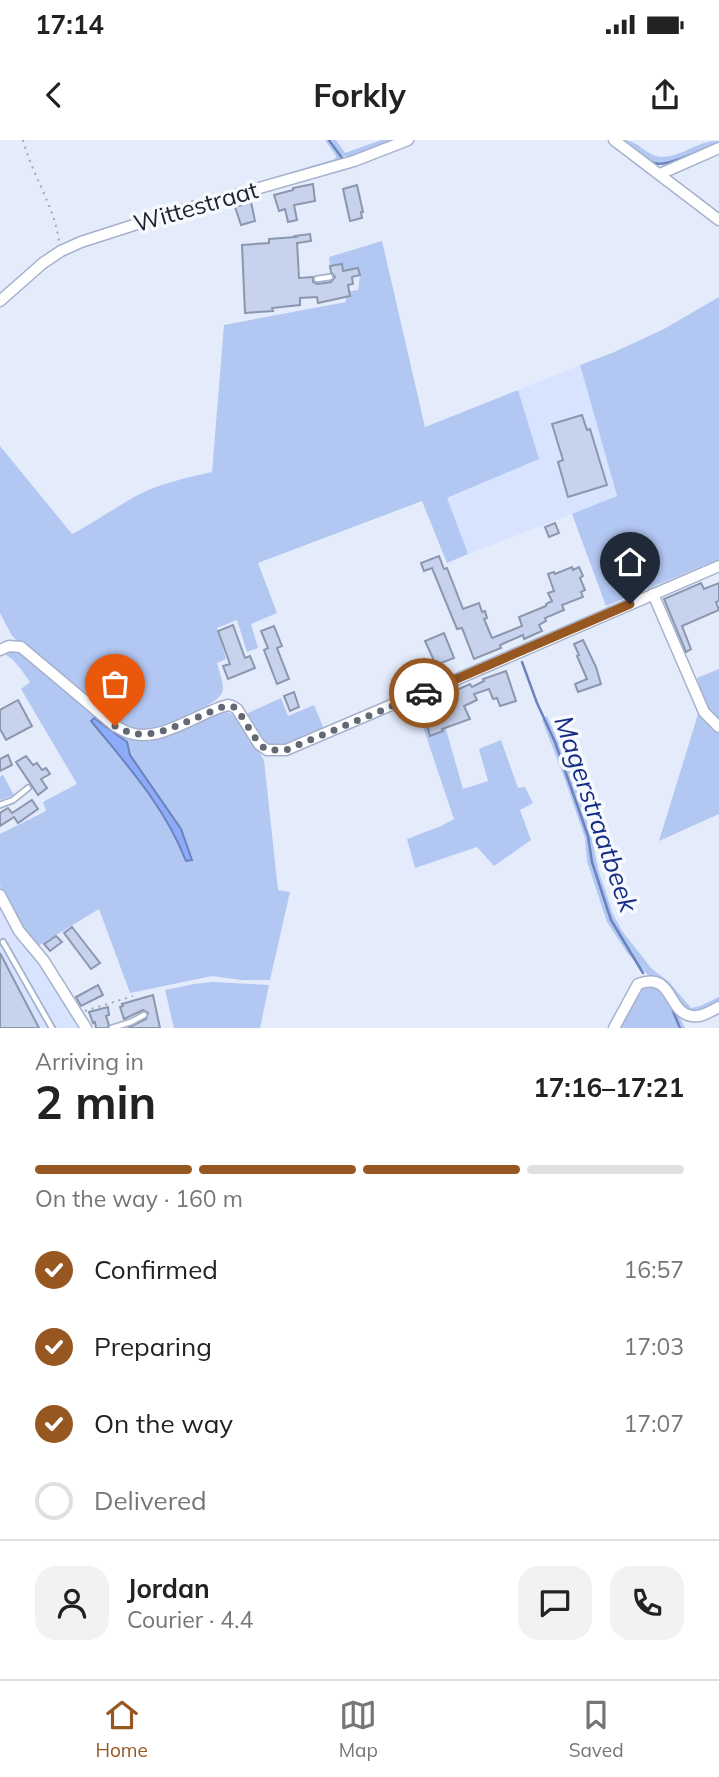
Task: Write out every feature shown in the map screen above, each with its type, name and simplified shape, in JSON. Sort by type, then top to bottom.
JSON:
[{"type":"street","name":"Wittestraat","points":[[0,301],[43,263],[61,251],[165,215],[355,161],[408,140]]},
{"type":"street","points":[[614,140],[719,220]]},
{"type":"street","points":[[660,174],[719,148]]},
{"type":"street","points":[[0,650],[9,646],[21,647],[115,726],[132,734],[167,730],[228,705],[237,709],[259,744],[267,750],[286,750],[719,566]]},
{"type":"street","points":[[653,594],[704,712],[719,727]]},
{"type":"street","points":[[0,895],[19,931],[44,961],[86,1028]]},
{"type":"street","points":[[614,1028],[638,984],[647,981],[656,981],[667,990],[684,1013],[692,1016],[702,1015],[719,1007]]},
{"type":"lane","points":[[317,279],[330,277]]},
{"type":"lane","points":[[0,805],[13,800],[28,788]]},
{"type":"lane","points":[[3,942],[52,1028]]},
{"type":"lane","points":[[112,1028],[131,1022],[144,1014]]},
{"type":"path","points":[[23,140],[52,211],[61,251]]},
{"type":"path","points":[[78,1014],[133,996]]},
{"type":"shaded area","points":[[325,140],[329,140],[344,162],[210,198],[335,159],[336,156]]},
{"type":"shaded area","points":[[331,140],[336,140],[345,153],[381,140],[395,140],[362,153],[342,156]]},
{"type":"shaded area","points":[[623,140],[662,157],[711,141],[719,141],[685,157],[658,162],[650,160]]},
{"type":"shaded area","points":[[382,241],[425,427],[518,390],[539,459],[447,498],[468,554],[447,563],[422,501],[258,563],[277,613],[251,624],[258,648],[247,652],[237,620],[217,628],[226,659],[217,663],[223,687],[220,696],[193,714],[159,728],[142,730],[120,724],[17,641],[0,613],[0,446],[72,534],[152,488],[212,472],[224,325],[346,302],[345,292],[358,290],[359,268],[344,271],[342,264],[330,266],[329,257]]},
{"type":"shaded area","points":[[719,297],[719,559],[606,606],[572,514],[617,496],[580,365],[664,329]]},
{"type":"shaded area","points":[[580,365],[617,497],[468,554],[446,499],[538,459],[518,390]]},
{"type":"shaded area","points":[[22,652],[127,736],[181,729],[218,713],[227,712],[241,722],[264,760],[278,890],[290,892],[270,980],[212,976],[130,993],[99,909],[38,946],[27,934],[9,909],[0,885],[0,834],[46,811],[43,802],[77,784],[21,689],[30,682],[14,661],[2,653]],"holes":[[[91,722],[115,734],[125,743],[130,755],[167,808],[186,861],[156,805]]]},
{"type":"shaded area","points":[[719,669],[719,724],[709,715],[697,690],[700,688],[697,678]]},
{"type":"shaded area","points":[[436,694],[463,789],[488,781],[479,749],[501,740],[518,788],[525,787],[533,803],[520,810],[531,840],[494,866],[477,847],[415,868],[407,839],[454,819],[415,703]]},
{"type":"shaded area","points":[[281,698],[288,716],[314,705],[324,729],[286,745],[271,746],[265,743],[246,714]]},
{"type":"shaded area","points":[[699,711],[719,731],[719,814],[659,841]]},
{"type":"shaded area","points":[[547,716],[582,805],[598,869],[613,914],[622,931],[652,969],[669,982],[691,1008],[719,997],[719,1003],[697,1013],[686,1010],[659,980],[648,975],[628,954],[607,922],[587,861],[585,838],[542,720]]},
{"type":"shaded area","points":[[3,775],[14,795],[0,800],[0,777]]},
{"type":"shaded area","points":[[0,906],[16,933],[35,956],[79,1028],[0,1028]]},
{"type":"shaded area","points":[[212,982],[269,985],[260,1028],[174,1028],[165,990]]},
{"type":"shaded area","points":[[653,984],[668,998],[685,1028],[618,1028],[639,989]]},
{"type":"water","points":[[94,718],[127,742],[130,755],[181,829],[192,860],[186,861],[156,805],[91,721]]},
{"type":"building","points":[[313,184],[315,201],[294,205],[297,220],[288,222],[285,209],[279,211],[274,195]]},
{"type":"building","points":[[357,185],[362,218],[350,221],[343,189]]},
{"type":"building","points":[[251,202],[255,221],[241,225],[235,207]]},
{"type":"building","points":[[310,234],[311,241],[297,243],[299,278],[313,277],[313,282],[317,284],[331,282],[335,277],[330,266],[342,264],[343,271],[358,268],[360,275],[352,277],[353,284],[348,285],[350,296],[318,303],[317,297],[300,298],[300,305],[245,313],[242,245],[269,243],[269,239]]},
{"type":"building","points":[[582,415],[587,430],[590,429],[607,485],[568,497],[558,462],[563,460],[552,424]]},
{"type":"building","points":[[555,523],[559,533],[549,537],[545,527]]},
{"type":"building","points":[[439,556],[444,569],[447,568],[463,609],[479,603],[482,612],[485,611],[487,618],[484,619],[492,638],[522,626],[519,617],[552,601],[548,593],[554,591],[548,574],[579,567],[585,590],[581,592],[583,597],[562,605],[564,610],[545,618],[546,621],[539,625],[542,631],[524,639],[523,635],[474,659],[462,628],[457,629],[432,568],[424,571],[421,563]]},
{"type":"building","points":[[701,583],[704,589],[719,583],[719,601],[716,602],[719,610],[682,626],[691,649],[686,652],[664,599]]},
{"type":"building","points":[[233,625],[245,658],[250,656],[255,668],[228,679],[223,666],[230,664],[218,631]]},
{"type":"building","points":[[274,626],[282,646],[277,648],[289,679],[277,684],[264,650],[268,648],[261,631]]},
{"type":"building","points":[[444,633],[454,658],[436,665],[425,641]]},
{"type":"building","points":[[583,640],[601,684],[578,692],[575,684],[587,679],[574,644]]},
{"type":"building","points":[[506,671],[516,701],[500,706],[489,689],[474,694],[477,700],[464,706],[470,719],[430,736],[423,709],[447,700],[444,693],[470,684],[472,687],[484,681],[483,679]]},
{"type":"building","points":[[294,692],[299,707],[290,711],[284,696]]},
{"type":"building","points":[[18,700],[32,726],[6,740],[0,729],[0,710]]},
{"type":"building","points":[[8,755],[12,765],[0,771],[0,759]]},
{"type":"building","points":[[26,756],[33,765],[37,763],[42,770],[46,768],[50,774],[41,779],[47,788],[38,795],[16,762]]},
{"type":"building","points":[[32,800],[38,809],[18,823],[14,817],[0,826],[0,813],[8,808],[12,813]]},
{"type":"building","points":[[72,927],[100,963],[91,969],[64,933]]},
{"type":"building","points":[[56,936],[62,942],[50,951],[44,944]]},
{"type":"building","points":[[0,953],[39,1028],[0,1028]]},
{"type":"building","points":[[98,985],[103,995],[81,1006],[76,997]]},
{"type":"building","points":[[153,995],[160,1028],[128,1028],[146,1019],[148,1013],[143,1010],[124,1019],[120,1007],[122,1004]]},
{"type":"building","points":[[108,1007],[109,1015],[106,1016],[109,1025],[107,1028],[96,1028],[89,1012]]},
{"type":"waterway","points":[[329,140],[345,159]]},
{"type":"waterway","points":[[622,140],[656,164],[668,163],[696,153]]},
{"type":"waterway","name":"Magerstraatbeek","points":[[522,662],[555,742],[588,836],[592,862],[611,920],[643,973]]},
{"type":"waterway","name":"Magerstraatbeek","points":[[673,1011],[680,1028]]},
{"type":"way so far","points":[[115,726],[132,734],[149,734],[167,730],[228,705],[237,709],[259,744],[267,750],[286,750],[424,693]]},
{"type":"route","points":[[424,693],[630,604]]}]
